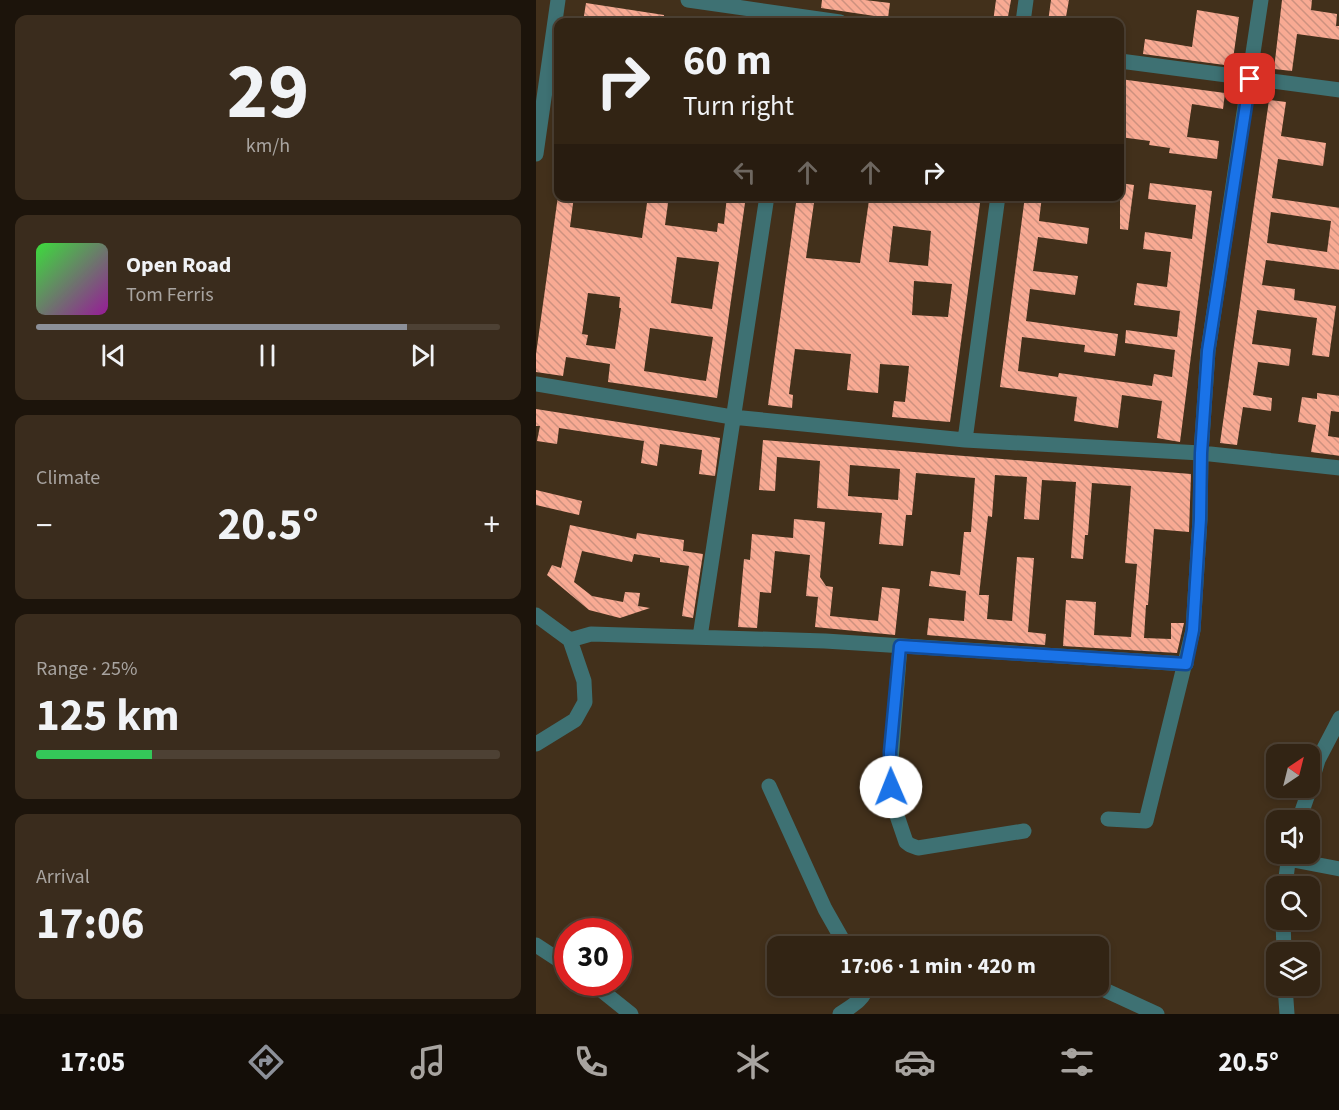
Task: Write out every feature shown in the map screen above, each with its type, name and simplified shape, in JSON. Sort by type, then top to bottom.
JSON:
[{"type":"street","points":[[555,18],[558,0]]},
{"type":"street","points":[[688,0],[787,18]]},
{"type":"street","points":[[792,18],[795,0]]},
{"type":"street","points":[[1024,18],[1026,0]]},
{"type":"street","points":[[1109,819],[1146,821],[1193,630],[1208,351],[1261,0]]},
{"type":"street","points":[[536,154],[554,28]]},
{"type":"street","points":[[1124,62],[1340,90]]},
{"type":"street","points":[[700,637],[766,201]]},
{"type":"street","points":[[965,440],[997,201]]},
{"type":"street","points":[[536,384],[732,417],[965,440],[1201,453],[1340,468]]},
{"type":"street","points":[[536,615],[570,640],[584,681],[585,702],[575,720],[536,744]]},
{"type":"street","points":[[570,640],[591,634],[826,640],[1186,664]]},
{"type":"street","points":[[900,646],[890,772],[892,801],[906,842],[918,848],[1024,831]]},
{"type":"street","points":[[1320,756],[1340,718]]},
{"type":"street","points":[[769,786],[825,909],[840,936]]},
{"type":"street","points":[[1320,864],[1340,869]]},
{"type":"street","points":[[536,945],[554,957]]},
{"type":"street","points":[[1109,992],[1157,1014]]},
{"type":"street","points":[[608,996],[631,1014]]},
{"type":"street","points":[[839,1014],[863,996]]},
{"type":"street","points":[[1285,996],[1286,1014]]},
{"type":"building","points":[[822,0],[865,0],[890,3],[888,18],[821,8]]},
{"type":"building","points":[[996,0],[1011,0],[1008,18],[994,18]]},
{"type":"building","points":[[1051,0],[1069,0],[1066,18],[1049,18]]},
{"type":"building","points":[[1282,0],[1312,0],[1311,10],[1337,14],[1336,26],[1340,26],[1340,40],[1297,34],[1292,71],[1274,69]]},
{"type":"building","points":[[586,3],[664,15],[664,18],[584,18]]},
{"type":"building","points":[[1197,10],[1239,17],[1232,66],[1143,54],[1145,39],[1192,47]]},
{"type":"building","points":[[1124,80],[1225,93],[1223,109],[1192,104],[1187,137],[1219,141],[1217,159],[1169,153],[1170,148],[1149,145],[1150,141],[1124,138]]},
{"type":"building","points":[[1269,100],[1286,102],[1281,136],[1326,143],[1323,166],[1278,159],[1272,198],[1340,208],[1340,270],[1266,260],[1262,285],[1295,289],[1294,300],[1336,306],[1329,357],[1312,355],[1317,318],[1257,310],[1252,344],[1291,349],[1289,366],[1258,362],[1253,395],[1272,398],[1271,411],[1243,407],[1237,445],[1220,443]],"holes":[[[1271,212],[1331,221],[1327,252],[1267,243]]]},
{"type":"building","points":[[1150,183],[1212,191],[1180,442],[1157,438],[1162,401],[1122,395],[1118,428],[1074,421],[1077,397],[1000,387],[1024,201],[1041,201],[1039,221],[1089,228],[1087,244],[1038,237],[1033,271],[1078,276],[1075,295],[1030,289],[1026,321],[1118,334],[1115,356],[1084,352],[1085,345],[1022,337],[1018,371],[1058,377],[1059,373],[1152,386],[1154,374],[1172,377],[1175,350],[1125,343],[1126,330],[1177,337],[1180,311],[1134,305],[1137,283],[1167,287],[1171,252],[1143,249],[1145,232],[1192,239],[1196,205],[1148,199]]},
{"type":"building","points":[[1124,184],[1134,185],[1128,230],[1120,229],[1120,201],[1124,201]]},
{"type":"building","points":[[557,201],[573,201],[570,227],[642,238],[647,201],[668,201],[665,225],[717,232],[718,223],[724,224],[726,201],[745,201],[717,398],[608,382],[610,364],[566,357],[563,376],[536,372],[536,354]],"holes":[[[677,257],[719,262],[712,309],[671,303]],[[588,293],[620,297],[619,308],[621,308],[615,349],[586,345],[588,335],[582,334]],[[650,328],[713,337],[706,381],[644,371]]]},
{"type":"building","points":[[796,201],[814,201],[806,258],[860,263],[869,201],[980,201],[950,422],[892,417],[894,401],[905,402],[909,366],[880,364],[878,393],[847,390],[851,354],[795,349],[789,394],[793,395],[792,408],[768,405]],"holes":[[[893,226],[931,231],[928,266],[889,262]],[[914,281],[952,284],[948,317],[912,315]]]},
{"type":"building","points":[[1317,393],[1340,396],[1340,412],[1331,411],[1328,436],[1340,438],[1340,456],[1311,452],[1316,425],[1298,422],[1302,397],[1317,399]]},
{"type":"building","points":[[536,409],[720,438],[715,476],[699,474],[702,450],[660,444],[657,466],[641,463],[644,441],[559,428],[557,444],[537,441],[540,426],[536,426]]},
{"type":"building","points":[[763,440],[1191,474],[1189,532],[1154,529],[1148,605],[1146,605],[1144,638],[1171,639],[1171,623],[1184,623],[1177,653],[1063,646],[1066,600],[1096,602],[1094,635],[1131,637],[1137,564],[1125,563],[1131,486],[1092,483],[1088,535],[1085,535],[1083,559],[1071,558],[1076,482],[1042,480],[1039,520],[1024,519],[1027,477],[995,475],[992,517],[988,516],[979,595],[989,595],[987,619],[1012,621],[1017,557],[1034,558],[1028,632],[1046,634],[1045,645],[927,635],[929,618],[964,621],[966,591],[929,586],[931,571],[960,575],[964,532],[971,532],[975,478],[916,473],[912,515],[906,515],[903,546],[879,544],[882,513],[817,508],[820,461],[777,457],[775,491],[759,490]],"holes":[[[850,465],[900,469],[898,500],[848,496]]]},
{"type":"building","points":[[536,490],[582,501],[579,515],[536,505]]},
{"type":"building","points":[[794,519],[825,522],[820,577],[826,586],[833,587],[830,616],[878,621],[882,587],[900,589],[895,635],[815,627],[818,597],[806,596],[810,555],[775,551],[771,593],[760,592],[757,628],[738,627],[744,559],[750,560],[752,534],[793,538]]},
{"type":"building","points":[[570,525],[636,539],[637,533],[684,540],[683,551],[703,554],[693,618],[682,616],[689,566],[660,562],[660,558],[634,554],[632,562],[582,551],[574,582],[592,596],[623,602],[625,592],[640,593],[638,606],[650,608],[620,618],[589,610],[547,575],[552,565],[561,568]]},
{"type":"route","points":[[891,787],[890,752],[900,646],[1186,664],[1193,630],[1208,351],[1250,79]]}]
